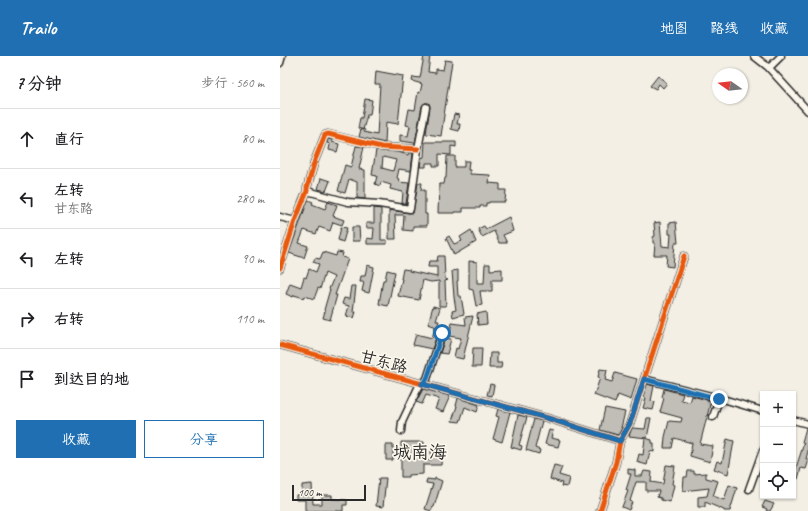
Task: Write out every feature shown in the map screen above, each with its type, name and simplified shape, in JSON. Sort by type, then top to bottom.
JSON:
[{"type":"street","points":[[280,63],[282,56]]},
{"type":"street","points":[[768,67],[770,67],[781,56]]},
{"type":"street","points":[[756,57],[768,67],[808,111]]},
{"type":"street","points":[[307,191],[348,202],[379,204],[410,209],[418,149],[426,107]]},
{"type":"street","points":[[280,268],[295,221],[307,191],[315,160],[326,135],[328,134],[381,147],[418,149]]},
{"type":"street","points":[[280,217],[295,221]]},
{"type":"street","points":[[600,511],[616,462],[620,441],[630,423],[684,256]]},
{"type":"street","points":[[401,431],[402,422],[418,388],[427,379],[442,333]]},
{"type":"street","name":"甘东路","points":[[280,345],[547,418],[620,441]]},
{"type":"street","points":[[644,379],[760,410]]},
{"type":"street","points":[[713,418],[719,399]]},
{"type":"street","points":[[796,421],[808,424]]},
{"type":"street","points":[[749,488],[760,458]]},
{"type":"building","points":[[424,56],[430,56],[428,72],[436,73],[436,69],[443,70],[445,60],[452,61],[441,136],[426,134],[430,107],[429,103],[425,103],[422,106],[415,143],[400,141],[400,135],[408,136],[410,126],[406,125],[409,109],[415,110],[418,92],[420,93],[422,84],[412,81],[413,77],[420,78]]},
{"type":"building","points":[[376,71],[403,76],[398,124],[386,122],[385,143],[359,137],[361,129],[365,130],[364,132],[377,135],[380,84],[375,84]]},
{"type":"building","points":[[658,76],[667,83],[663,88],[659,84],[656,89],[650,86]]},
{"type":"building","points":[[365,99],[372,100],[370,115],[367,115],[363,130],[358,128],[360,118],[362,118]]},
{"type":"building","points":[[454,114],[459,115],[457,124],[460,124],[459,131],[451,129]]},
{"type":"building","points":[[328,139],[339,144],[337,152],[329,150],[330,144],[327,143]]},
{"type":"building","points":[[425,142],[456,142],[456,147],[451,146],[451,155],[439,154],[439,166],[433,166],[433,163],[426,163],[426,167],[420,167],[421,158],[424,157]]},
{"type":"building","points":[[356,146],[364,147],[359,169],[365,170],[365,199],[357,198],[357,182],[349,179],[345,193],[338,191],[345,165],[351,167]]},
{"type":"building","points":[[376,150],[398,152],[408,155],[409,153],[413,153],[411,171],[399,169],[397,178],[399,179],[398,182],[409,183],[406,204],[402,203],[403,192],[390,189],[391,185],[381,182],[380,186],[375,184],[377,176],[372,175]],"holes":[[[383,157],[396,160],[393,171],[382,168]]]},
{"type":"building","points":[[447,156],[455,156],[455,167],[464,167],[464,161],[469,161],[468,170],[470,170],[470,174],[490,175],[489,183],[500,184],[500,190],[506,190],[505,202],[489,202],[486,203],[486,206],[480,206],[480,208],[463,208],[463,212],[438,213],[439,184],[444,184],[446,178]]},
{"type":"building","points":[[321,178],[330,181],[326,191],[318,189]]},
{"type":"building","points":[[418,183],[422,183],[421,190],[425,190],[425,214],[427,214],[427,226],[413,226],[413,231],[403,230],[404,215],[395,215],[396,239],[389,239],[389,210],[409,213],[413,212]]},
{"type":"building","points":[[308,200],[313,202],[312,204],[325,209],[328,202],[337,205],[333,216],[344,220],[342,225],[333,222],[330,231],[319,227],[316,234],[304,230],[299,243],[308,246],[304,258],[289,253]]},
{"type":"building","points":[[374,208],[381,209],[381,240],[387,240],[387,244],[367,244],[367,238],[373,239],[374,228],[366,228],[366,223],[374,223]]},
{"type":"building","points":[[509,217],[513,231],[503,235],[507,243],[499,243],[494,231],[482,237],[478,229],[484,226],[486,229]]},
{"type":"building","points":[[660,222],[662,246],[670,247],[671,234],[669,234],[669,223],[676,222],[678,243],[675,243],[673,267],[666,266],[667,255],[654,255],[654,223]]},
{"type":"building","points":[[341,227],[347,228],[343,242],[338,240]]},
{"type":"building","points":[[352,227],[359,227],[360,241],[352,241]]},
{"type":"building","points":[[471,230],[476,242],[454,255],[446,238],[449,236],[454,244],[462,241],[460,237]]},
{"type":"building","points":[[323,252],[336,256],[337,252],[343,253],[342,257],[348,259],[335,295],[337,295],[330,320],[323,318],[329,289],[334,277],[325,273],[320,289],[318,288],[314,299],[305,296],[304,298],[294,295],[293,297],[286,294],[290,283],[301,287],[304,277],[306,278],[309,269],[316,272],[319,264],[313,262],[315,258],[320,259]]},
{"type":"building","points":[[438,256],[444,256],[445,279],[448,280],[445,281],[446,306],[439,306],[439,281],[431,282],[423,280],[419,300],[398,296],[403,269],[437,277],[437,267],[428,267],[429,261],[437,261]]},
{"type":"building","points":[[469,261],[477,262],[477,283],[484,283],[485,264],[490,264],[490,270],[502,269],[502,280],[492,280],[492,291],[480,291],[482,305],[476,306],[473,290],[469,289]]},
{"type":"building","points":[[367,265],[374,267],[369,293],[362,291],[364,282],[360,282],[361,276],[365,276]]},
{"type":"building","points":[[387,270],[395,272],[388,306],[379,304],[383,280],[385,280]]},
{"type":"building","points":[[458,270],[458,296],[461,296],[464,314],[453,317],[452,311],[456,310],[452,271]]},
{"type":"building","points":[[351,286],[356,286],[353,312],[356,312],[354,318],[346,316],[349,306],[342,304],[344,298],[349,299]]},
{"type":"building","points":[[433,306],[440,308],[436,321],[439,321],[437,327],[428,324]]},
{"type":"building","points":[[486,312],[487,324],[478,325],[477,314]]},
{"type":"building","points":[[473,316],[463,359],[454,357],[456,348],[458,349],[461,338],[449,336],[452,323],[466,325],[465,317]]},
{"type":"building","points":[[435,327],[440,329],[432,349],[413,345],[416,334],[432,338]]},
{"type":"building","points":[[445,338],[451,339],[447,354],[440,353]]},
{"type":"building","points":[[473,348],[482,348],[481,367],[472,367]]},
{"type":"building","points":[[490,353],[497,353],[497,363],[502,363],[501,368],[489,368]]},
{"type":"building","points":[[600,369],[607,370],[605,380],[612,382],[615,373],[637,379],[631,400],[618,395],[615,403],[594,395],[600,378],[598,377]]},
{"type":"building","points":[[490,384],[494,385],[492,396],[487,395]]},
{"type":"building","points":[[647,384],[654,386],[651,401],[655,402],[653,410],[643,408],[646,398],[644,397]]},
{"type":"building","points":[[423,389],[450,396],[443,412],[435,409],[439,399],[426,395],[422,404],[416,402]]},
{"type":"building","points":[[664,389],[683,394],[681,400],[690,402],[692,396],[711,401],[700,444],[713,446],[710,462],[690,456],[692,443],[674,438],[672,448],[664,448],[669,421],[681,422],[682,418],[660,412],[664,398],[662,397]]},
{"type":"building","points":[[458,398],[479,405],[477,412],[465,407],[460,422],[452,421]]},
{"type":"building","points":[[605,408],[625,412],[622,428],[618,435],[600,430]]},
{"type":"building","points":[[498,409],[510,412],[502,442],[493,439],[499,417],[496,416]]},
{"type":"building","points":[[518,415],[527,417],[519,445],[522,446],[521,450],[511,447]]},
{"type":"building","points":[[647,418],[651,418],[647,438],[629,436],[632,428],[645,429]]},
{"type":"building","points":[[534,419],[542,421],[535,448],[540,450],[539,454],[526,450]]},
{"type":"building","points":[[806,428],[808,428],[808,451],[806,459],[808,459],[808,463],[806,469],[801,468],[798,479],[796,478],[796,468],[804,443],[802,442]]},
{"type":"building","points":[[549,430],[553,431],[551,438],[560,440],[558,447],[545,444]]},
{"type":"building","points":[[645,438],[652,440],[652,443],[654,443],[654,452],[650,451],[647,465],[637,462],[639,454],[643,455]]},
{"type":"building","points":[[727,439],[734,441],[728,474],[714,469],[717,461],[722,463]]},
{"type":"building","points":[[401,442],[424,442],[423,460],[431,460],[431,449],[442,449],[441,465],[423,465],[423,474],[401,477]]},
{"type":"building","points":[[386,445],[393,445],[393,460],[386,460]]},
{"type":"building","points":[[554,465],[562,467],[559,475],[569,478],[567,487],[561,486],[562,483],[550,479]]},
{"type":"building","points":[[666,465],[675,466],[672,484],[674,485],[670,502],[661,500],[661,498],[657,497],[659,491],[646,491],[646,482],[636,482],[630,501],[632,502],[629,510],[622,507],[628,491],[626,490],[631,474],[628,474],[628,469],[635,470],[635,476],[642,476],[644,471],[652,472],[651,482],[663,484]]},
{"type":"building","points":[[688,471],[694,471],[694,474],[706,473],[706,478],[718,481],[713,496],[724,500],[729,485],[737,488],[730,511],[724,511],[705,502],[705,507],[698,507],[698,497],[707,496],[709,488],[683,491],[684,477],[687,477]]},
{"type":"building","points":[[379,478],[386,478],[383,507],[376,506]]},
{"type":"building","points":[[435,478],[442,481],[434,507],[431,511],[425,509],[433,484],[426,483],[427,479],[435,480]]},
{"type":"building","points":[[312,484],[313,504],[322,504],[322,495],[332,495],[332,499],[347,500],[347,505],[343,505],[343,511],[305,511],[305,500],[296,500],[296,495],[302,494],[302,485]]},
{"type":"building","points":[[765,501],[774,504],[770,511],[766,511],[767,509],[762,507]]},
{"type":"cycle path","points":[[280,268],[295,221],[307,191],[315,160],[325,135],[328,134],[381,147],[418,149]]},
{"type":"cycle path","points":[[600,511],[616,462],[620,441],[630,423],[684,256]]},
{"type":"cycle path","points":[[280,345],[547,418],[620,441]]},
{"type":"district","name":"城南海","points":[[420,452]]},
{"type":"route","points":[[442,333],[427,379],[422,384],[547,418],[620,441],[630,423],[644,379],[719,399]]}]
